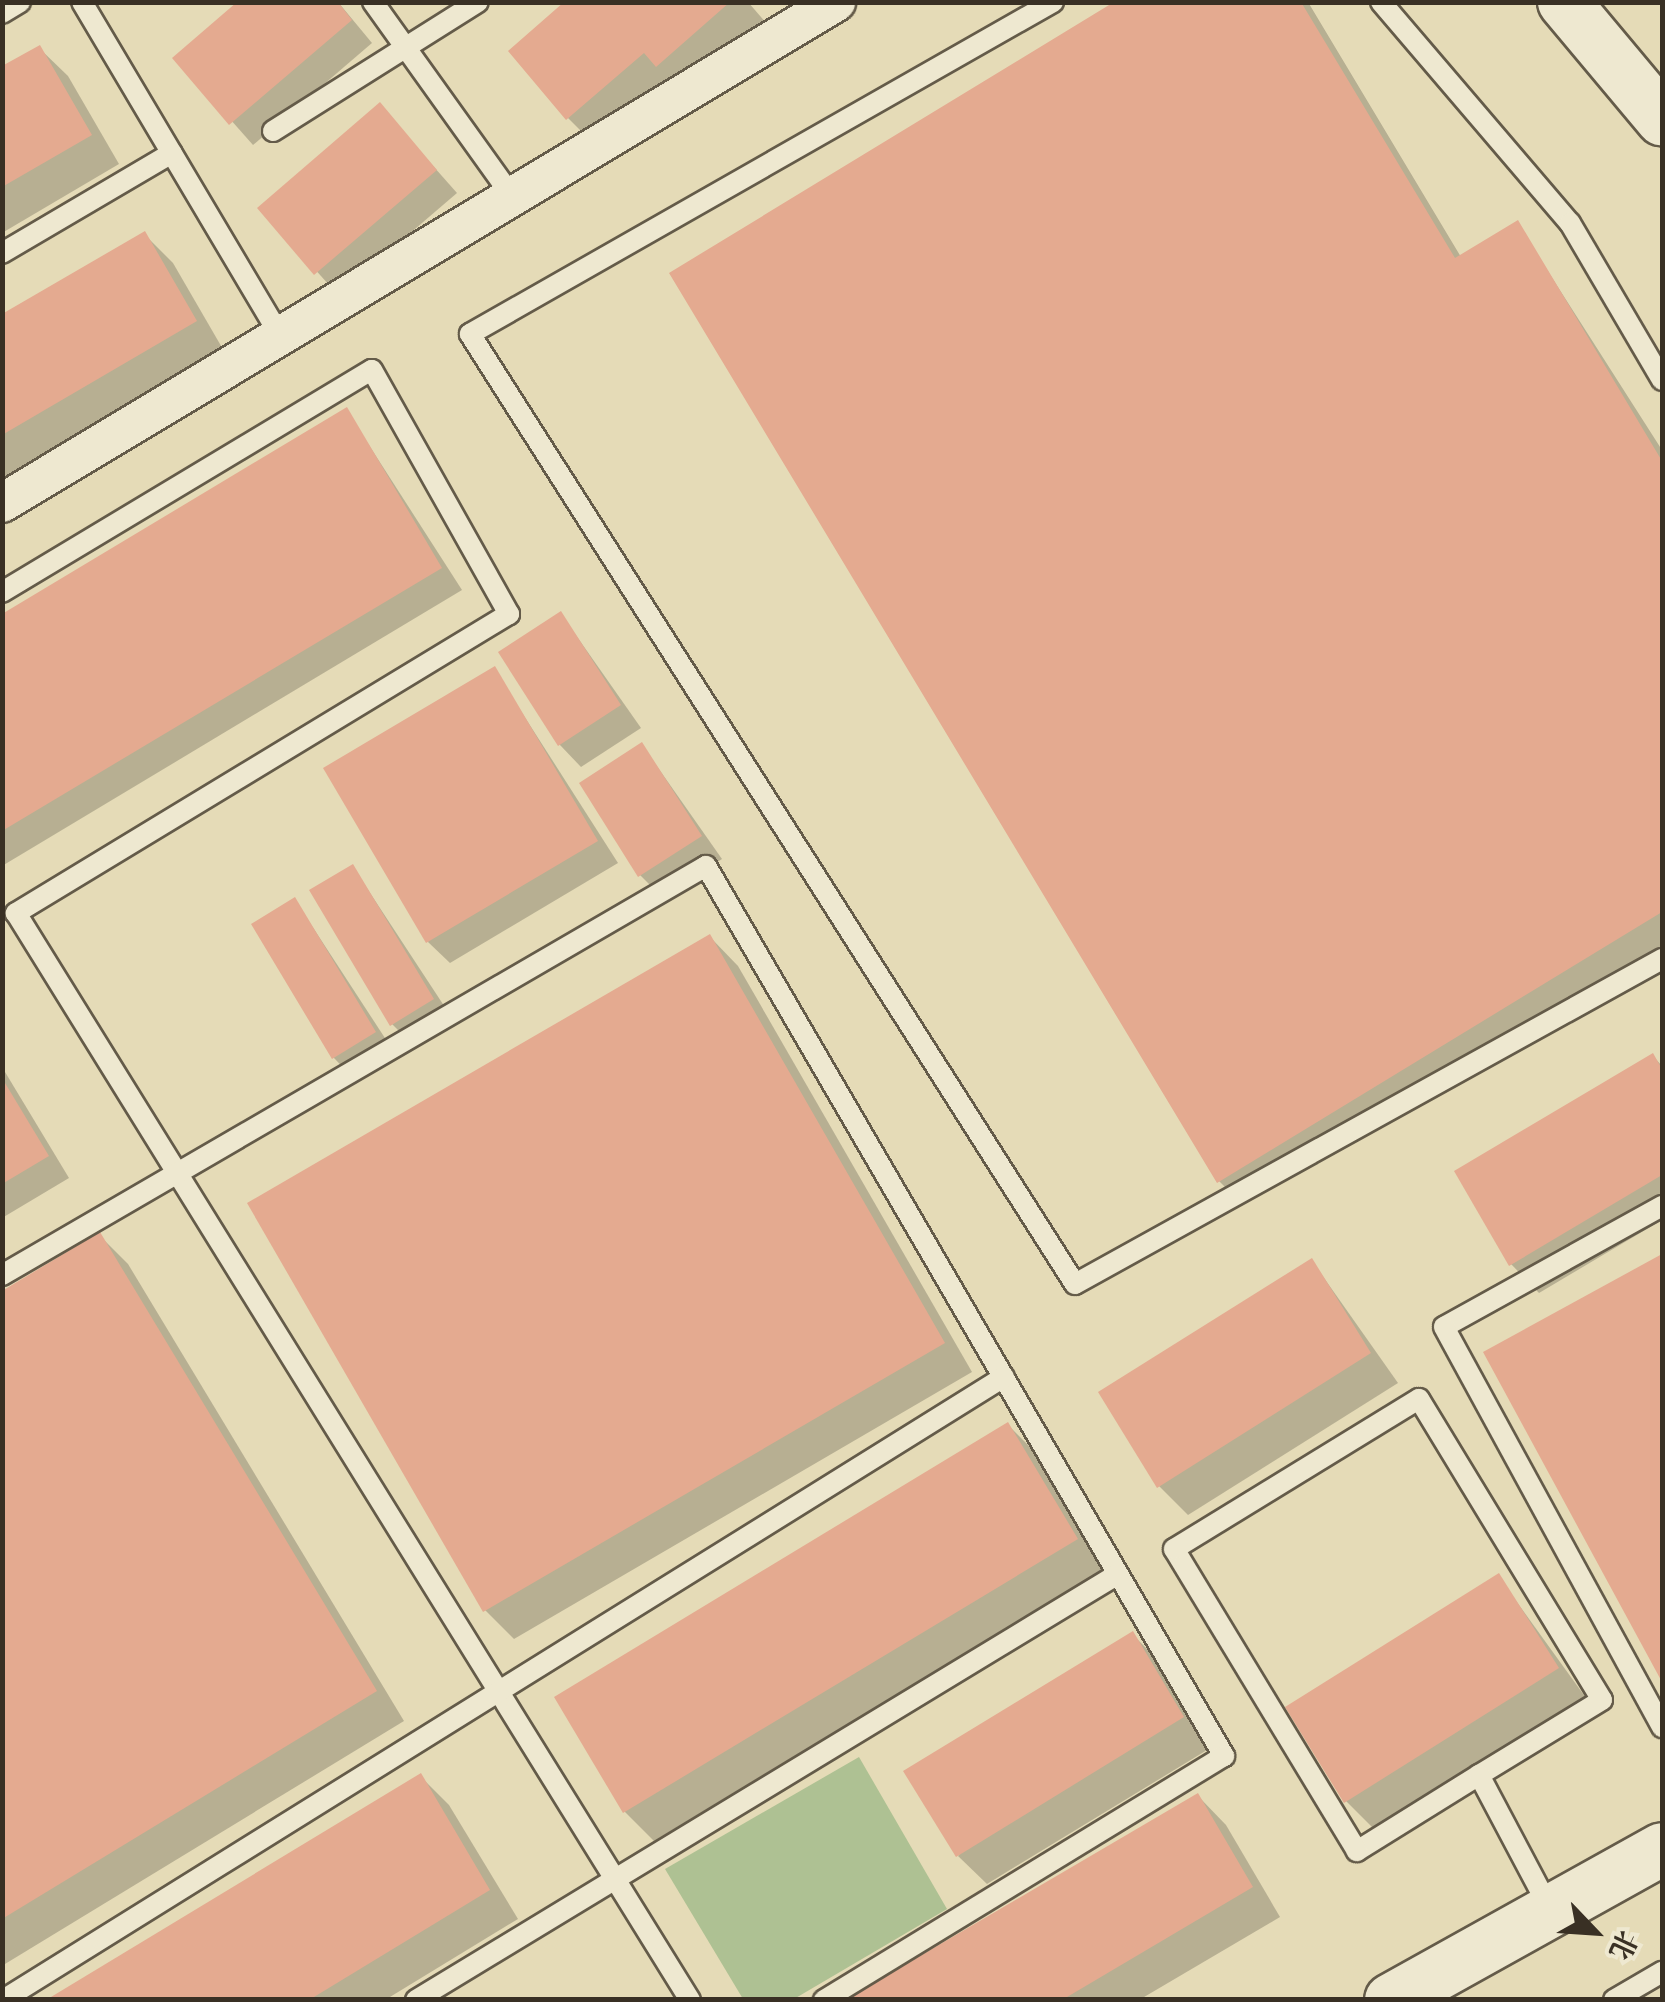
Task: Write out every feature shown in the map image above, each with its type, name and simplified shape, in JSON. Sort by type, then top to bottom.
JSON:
[{"type":"street","points":[[1564,2],[1662,119]]},
{"type":"street","points":[[2,503],[819,7]]},
{"type":"street","points":[[1392,2000],[1662,1849]]},
{"type":"lane","points":[[2,13],[20,2]]},
{"type":"lane","points":[[82,2],[280,336]]},
{"type":"lane","points":[[373,2],[512,196]]},
{"type":"lane","points":[[273,131],[478,2]]},
{"type":"lane","points":[[1053,2],[470,334],[1075,1284],[1662,959]]},
{"type":"lane","points":[[1381,2],[1570,224],[1662,380]]},
{"type":"lane","points":[[2,253],[172,154]]},
{"type":"lane","points":[[2,592],[372,370],[509,614],[9,917],[177,1172],[690,2000]]},
{"type":"lane","points":[[2,1275],[706,866],[1224,1756],[824,2000]]},
{"type":"lane","points":[[1662,1206],[1444,1327],[1662,1726]]},
{"type":"lane","points":[[3,2000],[1004,1377]]},
{"type":"lane","points":[[1419,1398],[1602,1700],[1480,1775],[1357,1851],[1174,1549],[1419,1398]]},
{"type":"lane","points":[[416,2000],[1118,1574]]},
{"type":"lane","points":[[1480,1775],[1551,1910]]},
{"type":"lane","points":[[1614,2000],[1662,1972]]},
{"type":"green space","points":[[859,1757],[947,1909],[794,1999],[743,1999],[665,1869]]},
{"type":"building","points":[[237,2],[338,2],[352,20],[229,125],[172,58]]},
{"type":"building","points":[[564,2],[730,2],[656,67],[644,53],[566,120],[508,51]]},
{"type":"building","points":[[1114,2],[1301,2],[1455,258],[1518,220],[1662,461],[1662,912],[1217,1183],[669,273]]},
{"type":"building","points":[[40,45],[92,135],[2,187],[2,66]]},
{"type":"building","points":[[380,102],[437,170],[314,275],[257,208]]},
{"type":"building","points":[[145,231],[197,321],[2,435],[2,314]]},
{"type":"building","points":[[347,407],[442,568],[2,831],[2,614]]},
{"type":"building","points":[[561,611],[621,705],[558,746],[498,652]]},
{"type":"building","points":[[495,666],[598,841],[426,943],[323,768]]},
{"type":"building","points":[[642,742],[702,836],[638,877],[579,783]]},
{"type":"building","points":[[353,864],[434,999],[390,1026],[309,890]]},
{"type":"building","points":[[295,897],[376,1032],[332,1059],[251,924]]},
{"type":"building","points":[[710,934],[945,1343],[483,1612],[247,1203]]},
{"type":"building","points":[[1653,1053],[1662,1069],[1662,1175],[1509,1266],[1454,1171]]},
{"type":"building","points":[[2,1078],[49,1156],[2,1184]]},
{"type":"building","points":[[100,1232],[377,1691],[2,1919],[2,1291]]},
{"type":"building","points":[[1662,1254],[1662,1682],[1483,1352]]},
{"type":"building","points":[[1312,1258],[1371,1353],[1157,1488],[1098,1392]]},
{"type":"building","points":[[1008,1422],[1078,1539],[623,1813],[554,1697]]},
{"type":"building","points":[[1499,1573],[1559,1668],[1344,1803],[1285,1707]]},
{"type":"building","points":[[1133,1631],[1184,1717],[956,1857],[903,1771]]},
{"type":"building","points":[[421,1773],[490,1890],[309,2000],[46,2000]]},
{"type":"building","points":[[1198,1793],[1253,1887],[1062,2000],[845,2000]]}]
